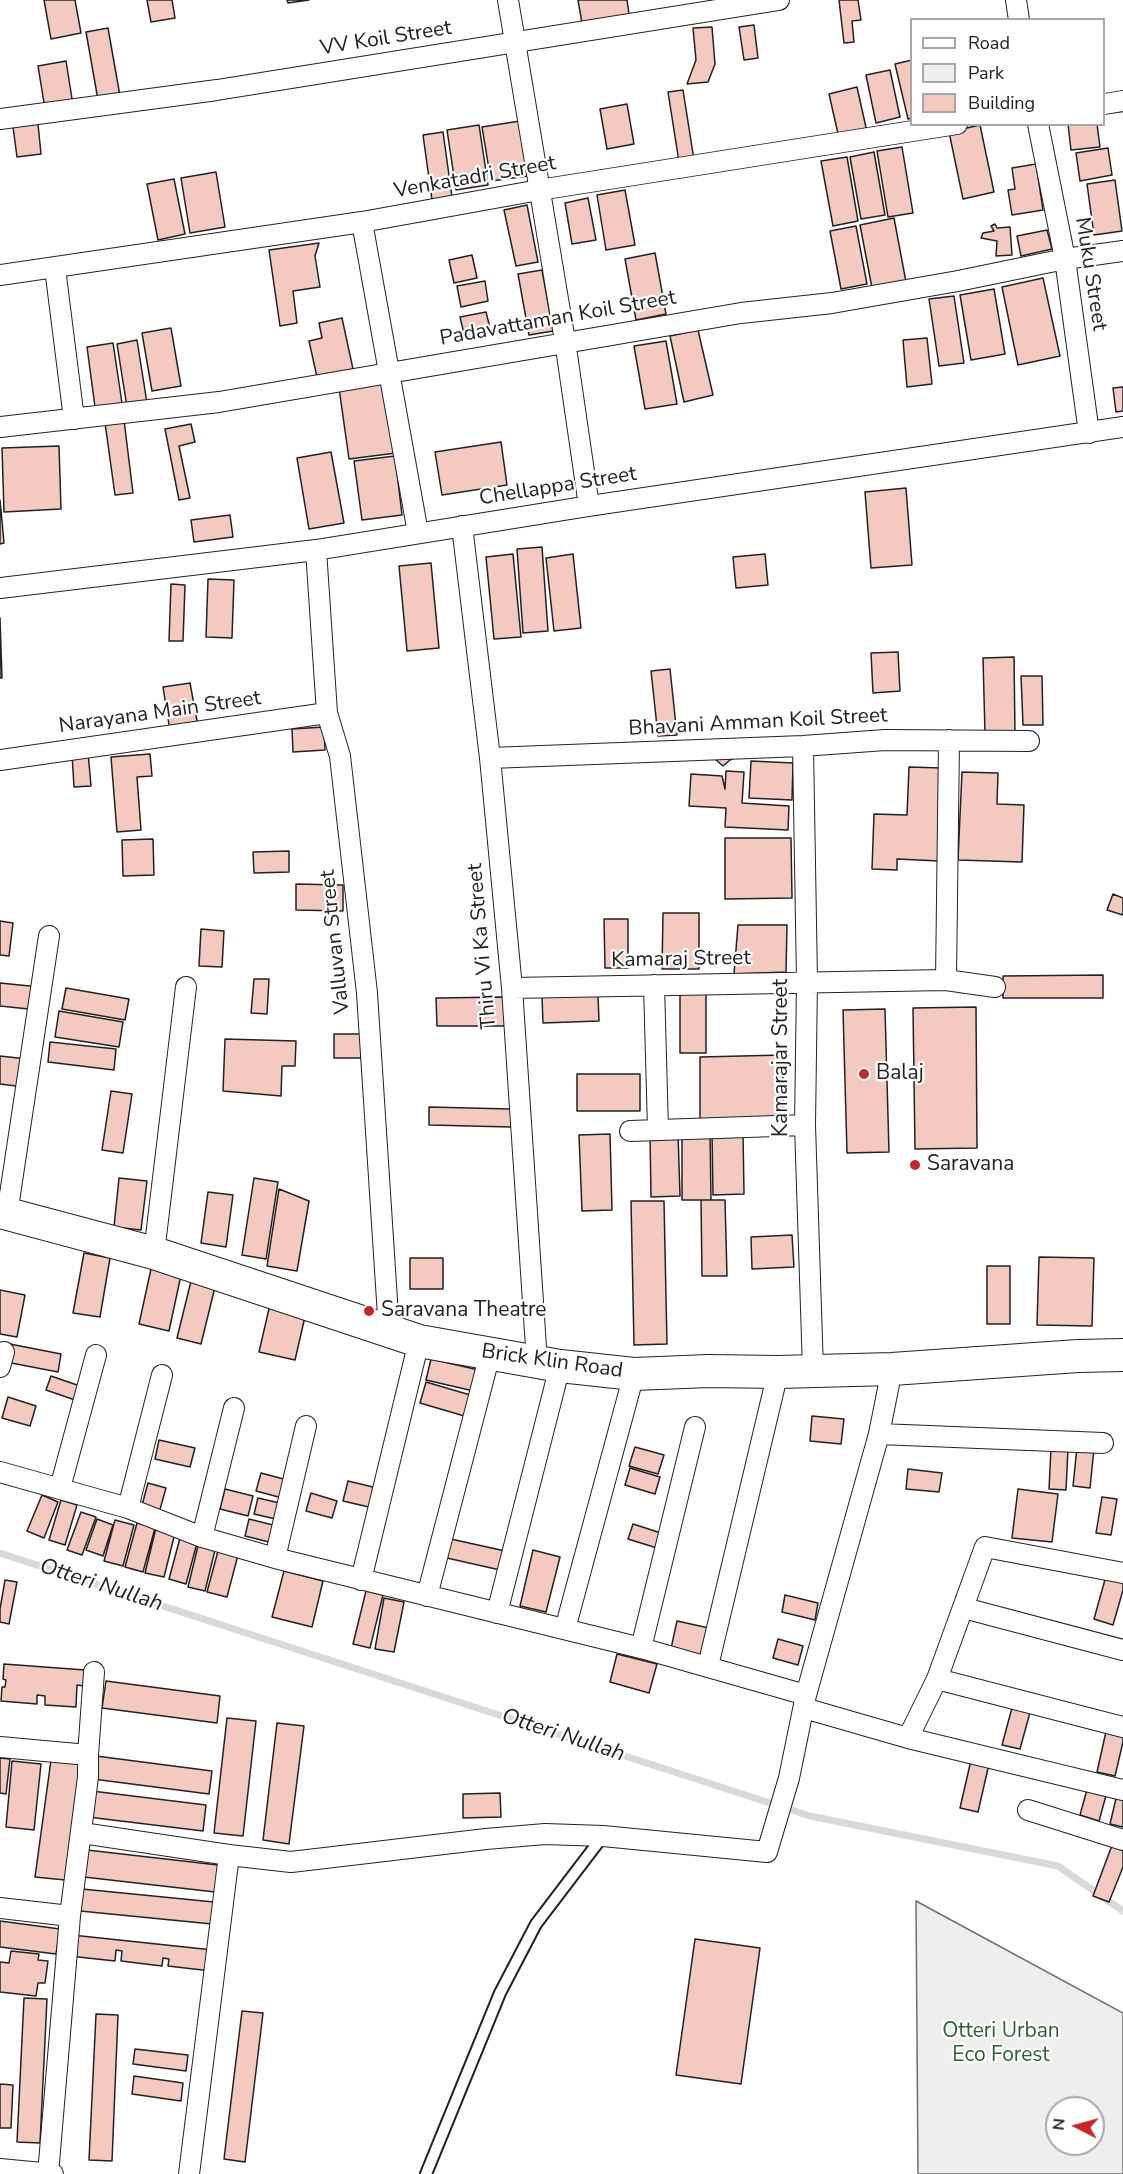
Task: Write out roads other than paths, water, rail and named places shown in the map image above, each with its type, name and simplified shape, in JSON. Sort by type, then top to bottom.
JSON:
[{"type":"main road","name":"Brick Klin Road","points":[[4,1213],[154,1253],[419,1341],[549,1364],[633,1374],[709,1371],[778,1372],[892,1369],[1123,1355]]},
{"type":"street","points":[[508,0],[565,341],[589,506]]},
{"type":"street","name":"VV Koil Street","points":[[0,119],[217,90],[779,0]]},
{"type":"street","points":[[1016,0],[1019,18]]},
{"type":"street","points":[[1105,104],[1123,101]]},
{"type":"street","name":"Venkatadri Street","points":[[0,275],[362,222],[539,190],[944,126]]},
{"type":"street","name":"Muku Street","points":[[1038,126],[1065,259],[1089,432]]},
{"type":"street","points":[[362,222],[418,533]]},
{"type":"street","name":"Padavattaman Koil Street","points":[[0,427],[219,402],[741,312],[832,303],[1065,259],[1123,251]]},
{"type":"street","points":[[55,268],[74,419]]},
{"type":"street","name":"Chellappa Street","points":[[0,588],[316,550],[589,506],[1123,427]]},
{"type":"street","name":"Thiru Vi Ka Street","points":[[462,526],[490,758],[549,1364],[497,1613]]},
{"type":"street","name":"Valluvan Street","points":[[316,550],[327,713],[340,756],[367,993],[389,1331]]},
{"type":"street","name":"Narayana Main Street","points":[[0,760],[327,713]]},
{"type":"street","name":"Bhavani Amman Koil Street","points":[[490,758],[803,746],[885,740],[1029,741]]},
{"type":"street","points":[[946,980],[949,740]]},
{"type":"street","name":"Kamarajar Street","points":[[803,746],[807,981],[805,1125],[813,1370]]},
{"type":"street","points":[[4,1213],[49,936]]},
{"type":"street","name":"Kamaraj Street","points":[[512,988],[946,980],[995,987]]},
{"type":"street","points":[[654,985],[658,1129]]},
{"type":"street","points":[[154,1253],[186,987]]},
{"type":"street","points":[[630,1131],[805,1125]]},
{"type":"street","points":[[361,1580],[419,1341]]},
{"type":"street","points":[[427,1596],[490,1354]]},
{"type":"street","points":[[60,1488],[96,1355]]},
{"type":"street","points":[[82,1833],[291,1862],[533,1835],[603,1836],[767,1852],[789,1778],[805,1701],[879,1434],[892,1369]]},
{"type":"street","points":[[708,1666],[778,1372]]},
{"type":"street","points":[[565,1629],[633,1374]]},
{"type":"street","points":[[128,1508],[162,1375]]},
{"type":"street","points":[[202,1537],[234,1408]]},
{"type":"street","points":[[275,1558],[306,1426]]},
{"type":"street","points":[[641,1648],[695,1427]]},
{"type":"street","points":[[879,1434],[1103,1443]]},
{"type":"street","points":[[0,1472],[128,1508],[202,1537],[275,1558],[708,1666],[908,1738],[1123,1790]]},
{"type":"street","points":[[908,1738],[937,1679],[985,1547],[1123,1573]]},
{"type":"street","points":[[964,1608],[1123,1650]]},
{"type":"street","points":[[48,2174],[69,1916],[88,1777],[94,1672]]},
{"type":"street","points":[[937,1679],[1123,1727]]},
{"type":"street","points":[[0,1747],[88,1755]]},
{"type":"street","points":[[1028,1810],[1123,1840]]},
{"type":"street","points":[[189,2174],[229,1855]]},
{"type":"street","points":[[0,1908],[69,1916]]},
{"type":"street","points":[[0,2169],[53,2174]]},
{"type":"lane","points":[[426,2174],[500,1993],[536,1924],[603,1836]]},
{"type":"waterway","name":"Otteri Nullah","points":[[0,1553],[810,1816],[1058,1866],[1123,1911]]},
{"type":"place","name":"Balaj","points":[[864,1074]]},
{"type":"place","name":"Saravana","points":[[915,1165]]},
{"type":"place","name":"Saravana Theatre","points":[[369,1311]]},
{"type":"park label","name":"Otteri Urban Eco Forest","points":[[1001,2044]]}]
